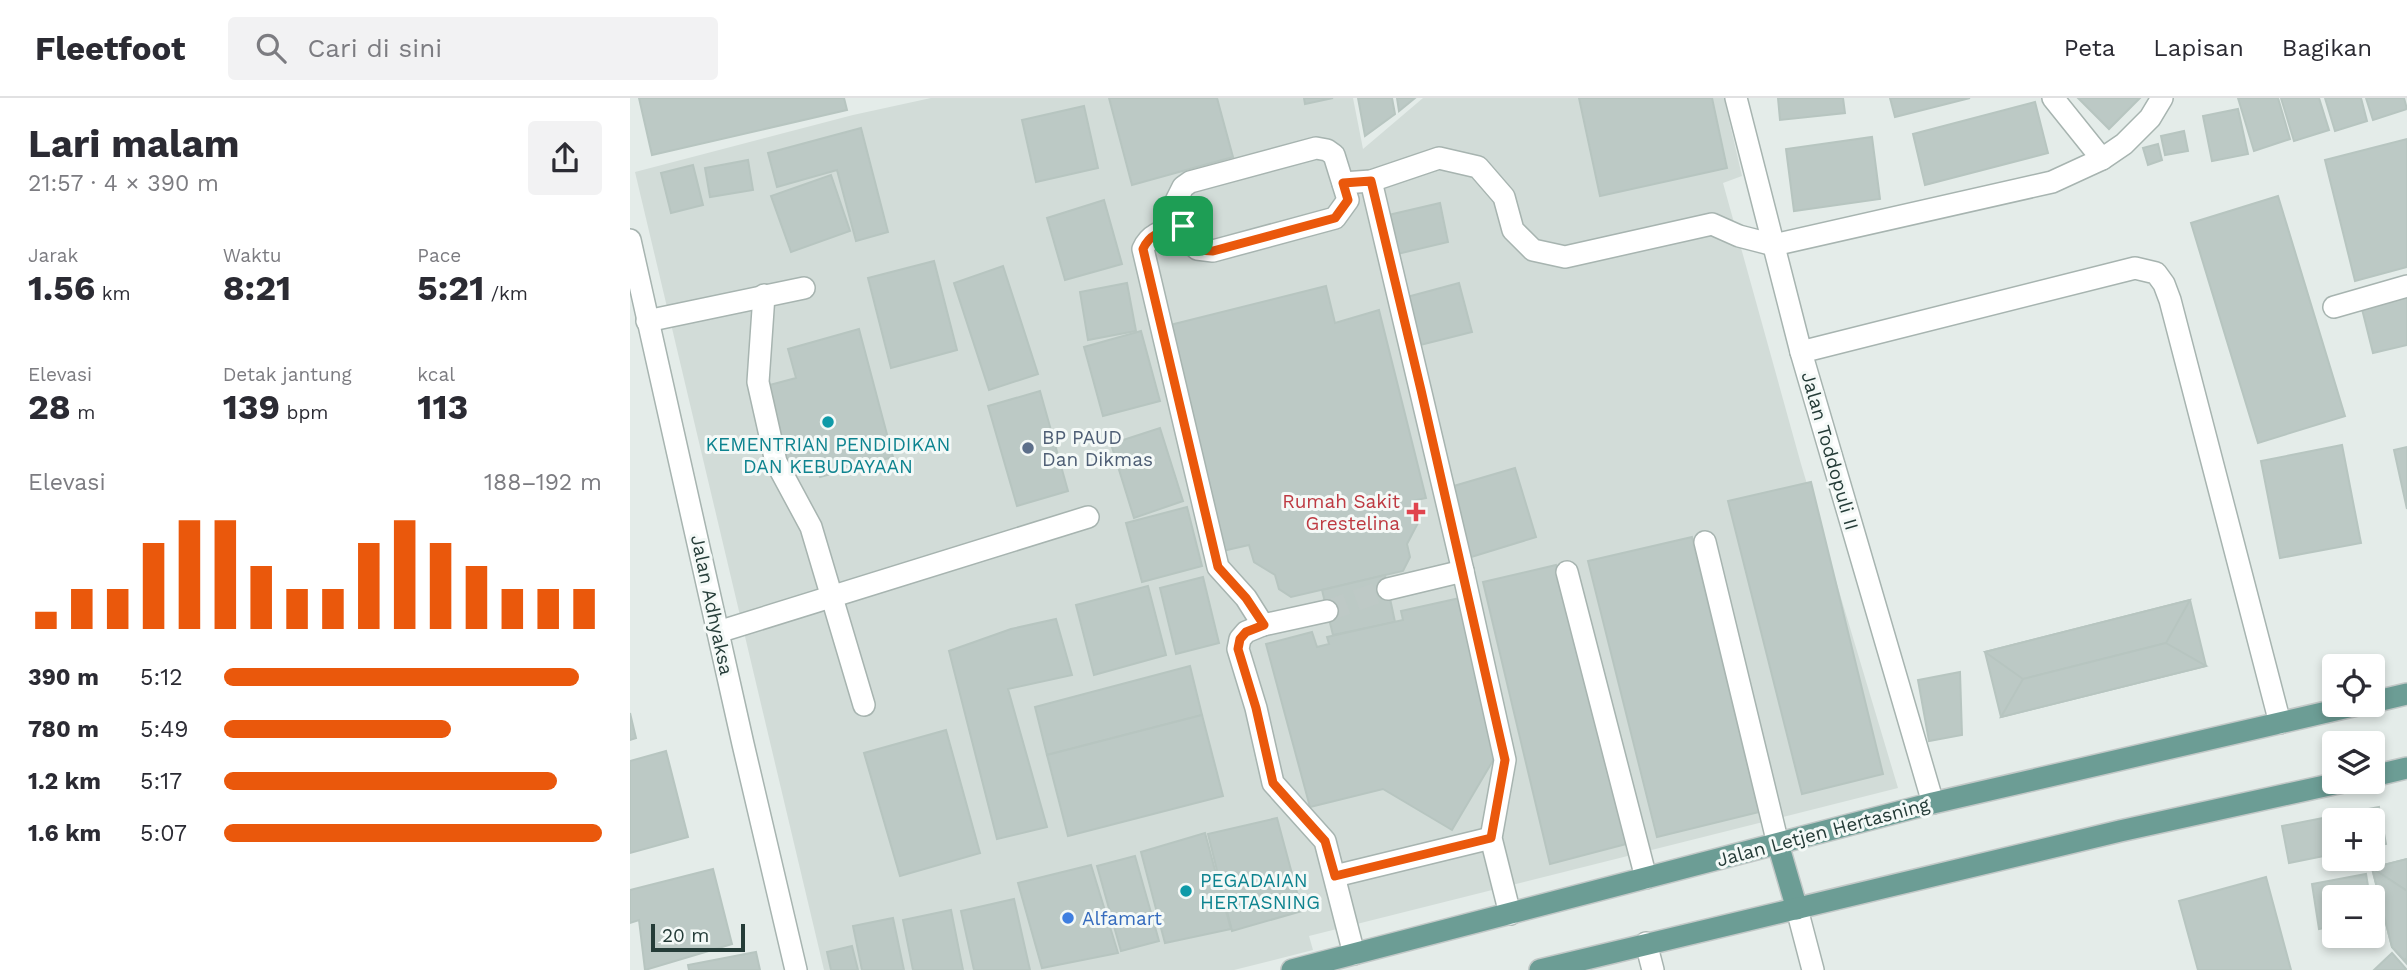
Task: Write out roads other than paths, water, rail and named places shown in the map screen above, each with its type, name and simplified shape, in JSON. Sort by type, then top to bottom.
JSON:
[{"type":"main road","points":[[2385,699],[2407,694]]},
{"type":"main road","name":"Jalan Letjen Hertasning","points":[[1292,970],[1933,803],[2322,713]]},
{"type":"main road","points":[[2385,773],[2407,768]]},
{"type":"main road","points":[[1540,970],[2120,831],[2322,787]]},
{"type":"main road","points":[[1778,844],[1797,909]]},
{"type":"street","name":"Jalan Toddopuli II","points":[[1736,98],[1801,352],[1933,803]]},
{"type":"street","points":[[2053,98],[2102,159]]},
{"type":"street","points":[[1343,183],[1371,181],[1439,158],[1478,167],[1504,197],[1513,230],[1533,250],[1564,257],[1712,224],[1739,236],[1774,245],[2052,182],[2102,159],[2124,144],[2150,118],[2162,98]]},
{"type":"street","points":[[1316,148],[1327,150],[1334,155],[1348,200],[1335,218],[1213,251],[1198,250],[1186,237],[1183,226],[1176,201],[1183,187],[1316,148]]},
{"type":"street","points":[[1371,181],[1505,760],[1491,838],[1510,914]]},
{"type":"street","points":[[1183,226],[1154,234],[1143,249],[1218,567],[1246,598],[1264,625]]},
{"type":"street","name":"Jalan Adhyaksa","points":[[630,240],[796,970]]},
{"type":"street","points":[[1801,352],[2135,268],[2156,273],[2171,300],[2280,723]]},
{"type":"street","points":[[2334,307],[2407,286]]},
{"type":"street","points":[[647,321],[804,288]]},
{"type":"street","points":[[764,295],[758,382],[776,462],[811,527],[864,705]]},
{"type":"street","points":[[718,632],[1088,517]]},
{"type":"street","points":[[1705,542],[1778,844]]},
{"type":"street","points":[[1388,589],[1463,571]]},
{"type":"street","points":[[1567,572],[1646,878]]},
{"type":"street","points":[[1327,611],[1264,625],[1246,632],[1240,639],[1238,649],[1256,708],[1273,783],[1325,841],[1354,954]]},
{"type":"street","points":[[1335,876],[1491,838]]},
{"type":"street","points":[[1797,909],[1813,970]]},
{"type":"street","points":[[1646,943],[1653,970]]},
{"type":"tunnel","points":[[1327,611],[1388,589]]},
{"type":"place","name":"KEMENTRIAN PENDIDIKAN DAN KEBUDAYAAN","points":[[828,422]]},
{"type":"place","name":"BP PAUD Dan Dikmas","points":[[1028,448]]},
{"type":"place","name":"Rumah Sakit Grestelina","points":[[1416,512]]},
{"type":"place","name":"PEGADAIAN HERTASNING","points":[[1186,891]]},
{"type":"place","name":"Alfamart","points":[[1068,918]]}]
